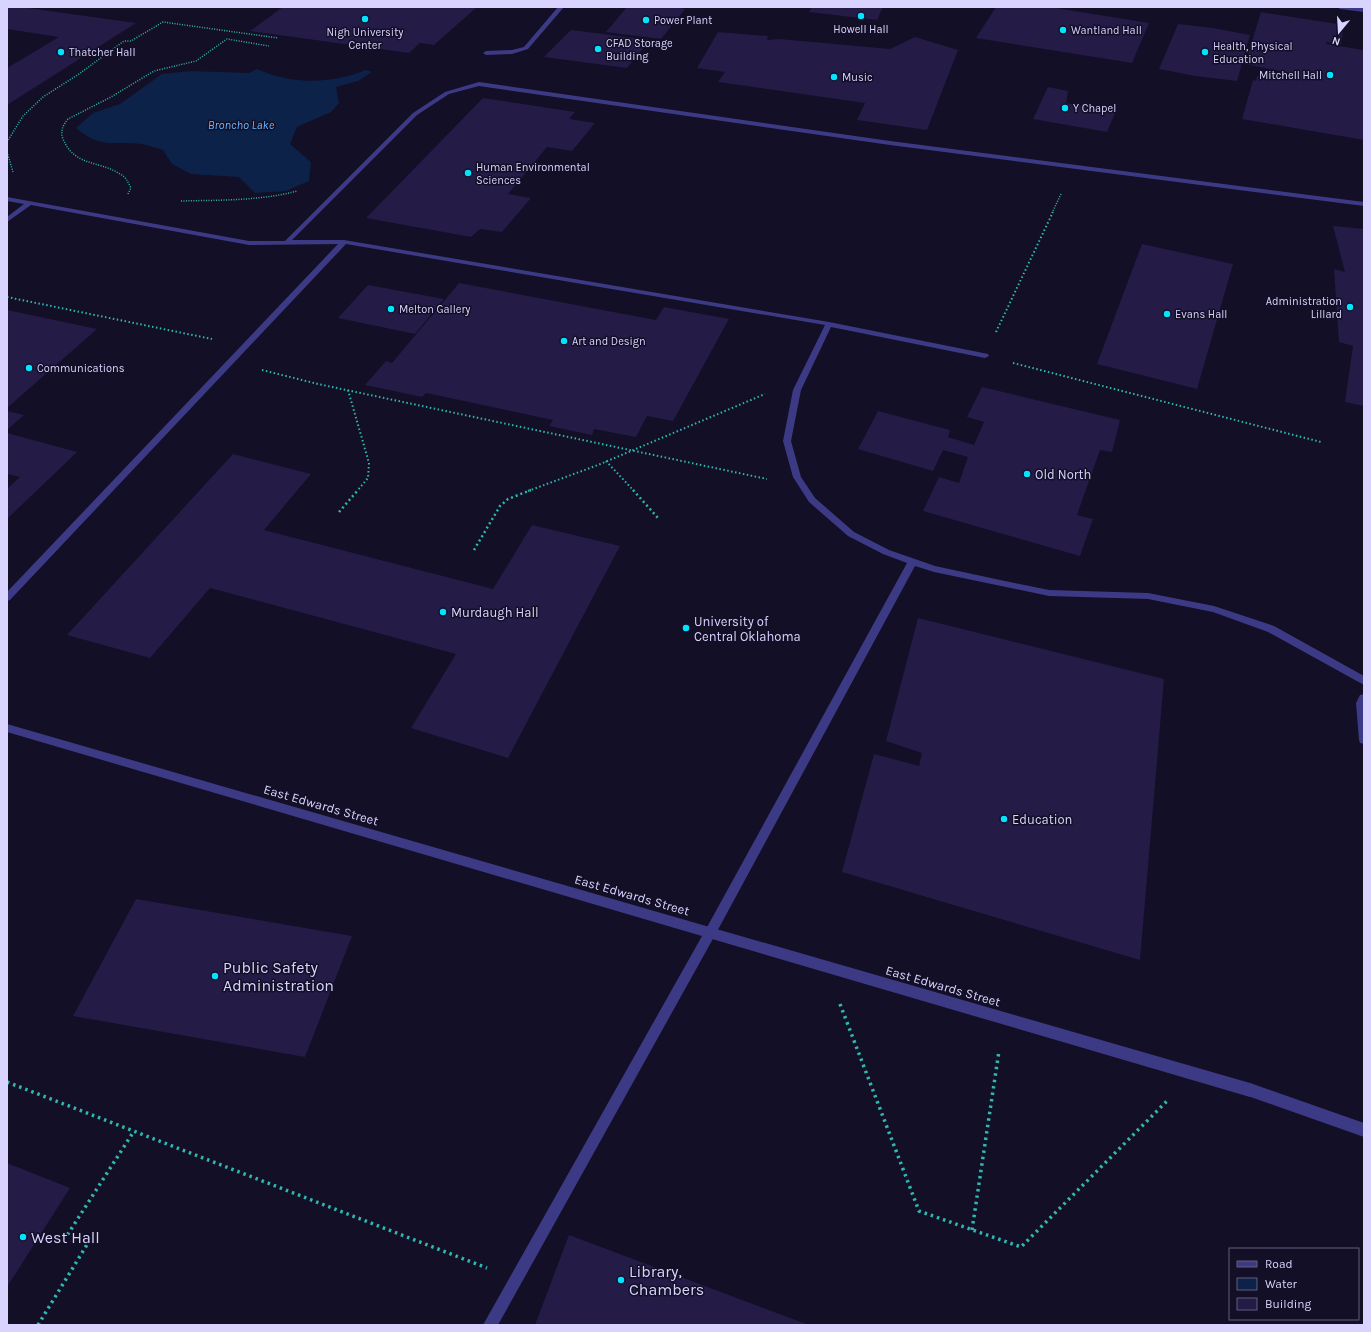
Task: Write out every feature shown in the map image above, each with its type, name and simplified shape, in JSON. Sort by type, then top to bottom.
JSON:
[{"type":"street","points":[[486,53],[512,52],[526,48],[561,7]]},
{"type":"street","points":[[1340,7],[1364,10]]},
{"type":"street","points":[[286,243],[415,114],[447,93],[479,84],[890,143],[1364,204]]},
{"type":"street","points":[[7,199],[249,244],[344,242],[829,324],[985,356]]},
{"type":"street","points":[[7,220],[30,203]]},
{"type":"street","points":[[7,598],[344,242]]},
{"type":"street","points":[[829,324],[797,390],[787,441],[797,477],[803,487],[812,500],[850,534],[886,552],[934,569],[1049,593],[1148,596],[1214,609],[1271,629],[1364,681]]},
{"type":"street","points":[[490,1325],[710,933],[913,561]]},
{"type":"street","points":[[1364,698],[1361,703],[1364,740]]},
{"type":"street","name":"East Edwards Street","points":[[7,728],[1250,1090],[1364,1130]]},
{"type":"path","points":[[7,142],[23,116],[43,97],[80,74],[124,41],[131,41],[163,22],[278,38]]},
{"type":"path","points":[[102,216],[126,198],[132,188],[130,180],[120,173],[80,160],[67,150],[61,131],[65,121],[77,112],[110,98],[151,73],[162,68],[191,63],[227,39],[269,46]]},
{"type":"path","points":[[1095,169],[1064,189],[985,356],[1321,442]]},
{"type":"path","points":[[180,201],[240,200],[282,195],[320,186],[341,189]]},
{"type":"path","points":[[7,297],[245,346]]},
{"type":"path","points":[[230,362],[348,390],[803,487]]},
{"type":"path","points":[[474,550],[500,506],[508,499],[606,462],[803,379]]},
{"type":"path","points":[[339,512],[368,478],[369,463],[348,390]]},
{"type":"path","points":[[606,462],[658,518]]},
{"type":"path","points":[[826,966],[919,1211],[1021,1247],[1194,1074]]},
{"type":"path","points":[[972,1230],[1004,1018]]},
{"type":"path","points":[[7,1082],[516,1279]]},
{"type":"path","points":[[38,1325],[88,1243],[68,1234],[134,1131]]},
{"type":"water","name":"Broncho Lake","points":[[257,69],[284,78],[312,81],[339,78],[366,70],[372,72],[358,81],[336,87],[339,103],[331,112],[297,127],[290,144],[311,162],[309,181],[286,191],[255,193],[239,177],[191,174],[172,164],[163,150],[141,144],[100,142],[85,135],[76,128],[93,113],[120,104],[162,74],[190,71],[249,73]]},
{"type":"building","name":"Thatcher Hall","points":[[7,7],[21,7],[136,23],[7,105],[7,68],[59,37],[7,29]]},
{"type":"building","name":"Nigh University Center","points":[[283,7],[477,7],[434,45],[420,43],[409,53],[250,31]]},
{"type":"building","name":"Power Plant","points":[[627,7],[673,7],[685,9],[661,39],[606,32]]},
{"type":"building","name":"Howell Hall","points":[[812,7],[883,7],[877,20],[809,12]]},
{"type":"building","name":"Wantland Hall","points":[[996,7],[1050,7],[1149,23],[1132,63],[976,38]]},
{"type":"building","name":"Mitchell Hall","points":[[1261,12],[1344,25],[1341,44],[1326,42],[1326,44],[1364,50],[1364,140],[1242,119],[1253,80],[1256,81],[1257,76],[1264,77],[1264,73],[1294,78],[1295,74],[1245,64]]},
{"type":"building","name":"Health, Physical Education","points":[[1178,24],[1213,28],[1250,35],[1237,81],[1195,76],[1159,69]]},
{"type":"building","name":"CFAD Storage Building","points":[[571,30],[650,40],[627,68],[544,57]]},
{"type":"building","name":"Music","points":[[718,32],[768,36],[767,40],[779,39],[890,49],[915,37],[958,50],[927,130],[857,120],[865,103],[718,82],[725,72],[697,68]]},
{"type":"building","name":"Y Chapel","points":[[1048,87],[1068,91],[1066,103],[1115,113],[1107,132],[1033,119]]},
{"type":"building","name":"Human Environmental Sciences","points":[[483,98],[575,112],[569,119],[595,123],[572,151],[547,147],[508,194],[531,198],[502,232],[480,229],[471,237],[366,218]]},
{"type":"building","name":"Administration Lillard","points":[[1333,226],[1364,229],[1364,406],[1345,402],[1353,346],[1339,342],[1334,269],[1345,272]]},
{"type":"building","name":"Evans Hall","points":[[1142,244],[1233,264],[1197,389],[1097,364]]},
{"type":"building","name":"Art and Design","points":[[459,283],[656,320],[664,307],[729,319],[673,421],[647,416],[636,437],[594,429],[592,435],[549,426],[553,420],[426,393],[422,397],[365,385],[386,361],[392,363]]},
{"type":"building","name":"Melton Gallery","points":[[368,285],[444,299],[415,334],[338,318]]},
{"type":"building","name":"Communications","points":[[7,310],[97,329],[7,408]]},
{"type":"building","name":"Old North","points":[[982,387],[1120,420],[1112,452],[1100,450],[1077,515],[1093,519],[1080,556],[923,511],[939,477],[959,483],[968,457],[943,450],[933,471],[858,449],[878,411],[950,430],[948,437],[974,445],[984,422],[967,417]]},
{"type":"building","points":[[7,411],[24,415],[7,430]]},
{"type":"building","points":[[7,433],[77,452],[7,519],[7,489],[20,477],[7,474]]},
{"type":"building","name":"Murdaugh Hall","points":[[233,454],[311,474],[264,530],[493,589],[532,525],[620,546],[508,758],[411,728],[456,654],[210,588],[150,658],[67,635]]},
{"type":"building","name":"Education","points":[[918,618],[1164,679],[1140,960],[842,872],[874,754],[919,766],[922,753],[886,741]]},
{"type":"building","name":"Public Safety Administration","points":[[136,899],[352,936],[305,1057],[73,1016]]},
{"type":"building","name":"West Hall","points":[[7,1163],[70,1188],[7,1287]]},
{"type":"building","name":"Library, Chambers","points":[[569,1235],[809,1325],[535,1325]]},
{"type":"place","name":"Howell Hall","points":[[861,16]]},
{"type":"place","name":"Nigh University Center","points":[[365,19]]},
{"type":"place","name":"Power Plant","points":[[646,20]]},
{"type":"place","name":"Wantland Hall","points":[[1063,30]]},
{"type":"place","name":"CFAD Storage Building","points":[[598,49]]},
{"type":"place","name":"Thatcher Hall","points":[[61,52]]},
{"type":"place","name":"Health, Physical Education","points":[[1205,52]]},
{"type":"place","name":"Mitchell Hall","points":[[1330,75]]},
{"type":"place","name":"Music","points":[[834,77]]},
{"type":"place","name":"Y Chapel","points":[[1065,108]]},
{"type":"place","name":"Human Environmental Sciences","points":[[468,173]]},
{"type":"place","name":"Administration Lillard","points":[[1350,307]]},
{"type":"place","name":"Melton Gallery","points":[[391,309]]},
{"type":"place","name":"Evans Hall","points":[[1167,314]]},
{"type":"place","name":"Art and Design","points":[[564,341]]},
{"type":"place","name":"Communications","points":[[29,368]]},
{"type":"place","name":"Old North","points":[[1027,474]]},
{"type":"place","name":"Murdaugh Hall","points":[[443,612]]},
{"type":"place","name":"University of Central Oklahoma","points":[[686,628]]},
{"type":"place","name":"Education","points":[[1004,819]]},
{"type":"place","name":"Public Safety Administration","points":[[215,976]]},
{"type":"place","name":"West Hall","points":[[23,1237]]},
{"type":"place","name":"Library, Chambers","points":[[621,1280]]}]
